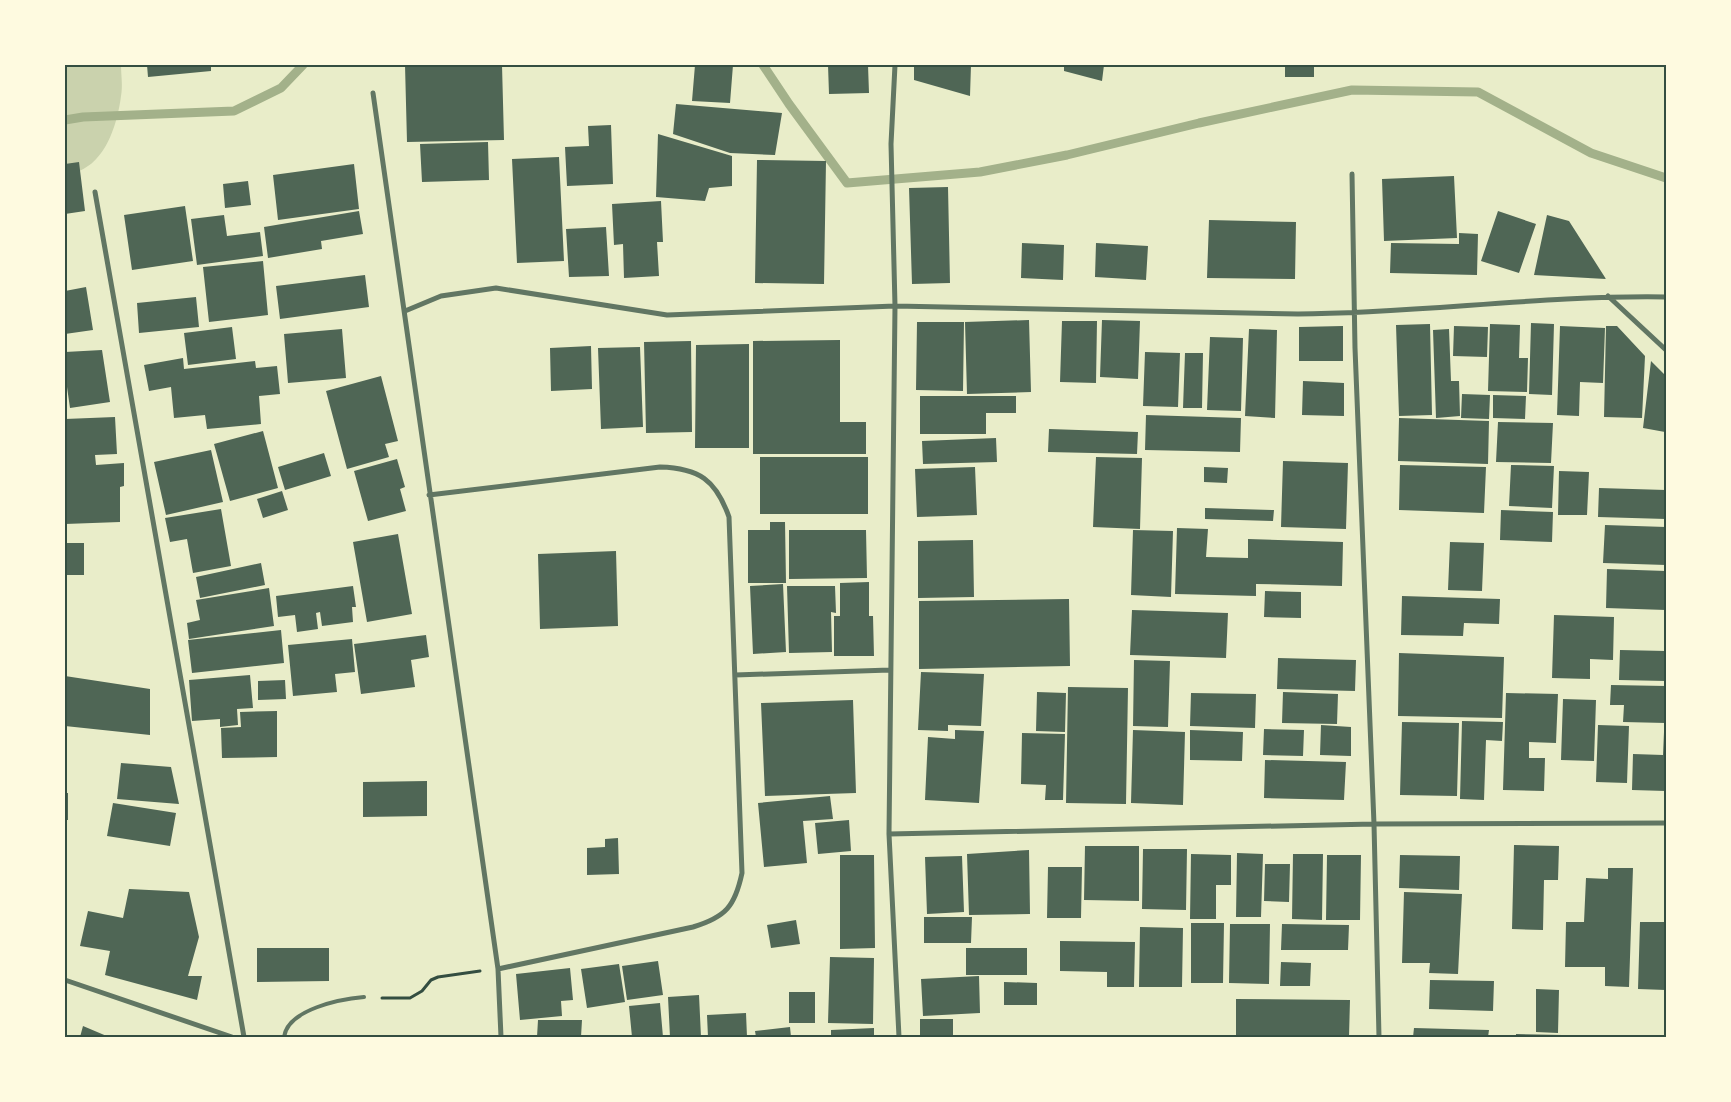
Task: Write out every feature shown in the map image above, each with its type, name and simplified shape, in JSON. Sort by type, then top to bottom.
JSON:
[{"type":"street","points":[[895,65],[891,144],[895,306],[889,834],[899,1037]]},
{"type":"street","points":[[373,93],[498,969],[501,1037]]},
{"type":"street","points":[[1352,174],[1354,314],[1374,824],[1379,1037]]},
{"type":"street","points":[[95,192],[244,1037]]},
{"type":"street","points":[[405,311],[441,296],[496,288],[667,315],[895,306],[1354,314],[1608,296],[1666,297]]},
{"type":"street","points":[[1608,296],[1666,350]]},
{"type":"street","points":[[429,495],[660,467],[678,468],[696,473],[712,484],[723,499],[728,517],[742,873],[738,893],[728,909],[712,921],[693,927],[498,969]]},
{"type":"street","points":[[735,675],[890,670]]},
{"type":"street","points":[[889,834],[1374,824],[1666,823]]},
{"type":"street","points":[[65,980],[232,1037]]},
{"type":"lane","points":[[284,1037],[284,1032],[301,1015],[342,999],[364,997]]},
{"type":"path","points":[[364,997],[410,998],[422,991],[431,980],[438,977],[498,969]]},
{"type":"green space","points":[[65,65],[121,65],[122,84],[116,121],[106,146],[89,165],[78,171],[65,174]]},
{"type":"building","points":[[147,65],[211,65],[211,71],[148,77]]},
{"type":"building","points":[[405,65],[502,65],[504,140],[407,142]]},
{"type":"building","points":[[695,65],[733,65],[730,103],[692,101]]},
{"type":"building","points":[[828,65],[868,65],[869,93],[829,94]]},
{"type":"building","points":[[914,65],[971,65],[970,96],[914,80]]},
{"type":"building","points":[[1064,65],[1104,65],[1102,81],[1064,71]]},
{"type":"building","points":[[1285,65],[1314,65],[1314,77],[1285,77]]},
{"type":"building","points":[[676,104],[782,113],[775,155],[730,153],[673,134]]},
{"type":"building","points":[[611,125],[613,184],[567,186],[565,147],[589,146],[588,126]]},
{"type":"building","points":[[658,134],[732,156],[732,186],[709,188],[705,201],[656,197]]},
{"type":"building","points":[[488,142],[489,180],[422,182],[420,144]]},
{"type":"building","points":[[559,157],[564,261],[517,263],[512,159]]},
{"type":"building","points":[[757,160],[826,161],[824,284],[755,283]]},
{"type":"building","points":[[79,162],[85,211],[65,214],[65,164]]},
{"type":"building","points":[[354,164],[359,209],[278,220],[273,175]]},
{"type":"building","points":[[1454,176],[1457,238],[1384,241],[1382,179]]},
{"type":"building","points":[[248,181],[251,205],[225,208],[223,184]]},
{"type":"building","points":[[948,187],[950,283],[912,284],[909,188]]},
{"type":"building","points":[[661,201],[663,242],[657,242],[659,276],[624,278],[623,244],[614,245],[612,204]]},
{"type":"building","points":[[185,206],[193,261],[132,270],[124,215]]},
{"type":"building","points":[[359,211],[363,234],[321,241],[322,249],[268,258],[264,227]]},
{"type":"building","points":[[1498,211],[1536,224],[1519,273],[1481,261]]},
{"type":"building","points":[[224,215],[227,236],[260,232],[263,256],[197,265],[191,219]]},
{"type":"building","points":[[1547,215],[1569,221],[1606,279],[1534,275]]},
{"type":"building","points":[[1209,220],[1296,222],[1295,279],[1207,278]]},
{"type":"building","points":[[606,227],[609,276],[569,277],[566,229]]},
{"type":"building","points":[[1459,233],[1478,234],[1477,275],[1390,273],[1391,243],[1459,244]]},
{"type":"building","points":[[1022,243],[1064,245],[1063,280],[1021,278]]},
{"type":"building","points":[[1096,243],[1148,246],[1146,280],[1095,277]]},
{"type":"building","points":[[263,261],[268,315],[209,322],[203,267]]},
{"type":"building","points":[[365,275],[369,307],[280,319],[276,286]]},
{"type":"building","points":[[86,287],[93,330],[65,334],[65,291]]},
{"type":"building","points":[[196,297],[199,327],[139,333],[137,303]]},
{"type":"building","points":[[1029,320],[1031,392],[967,394],[965,322]]},
{"type":"building","points":[[1102,320],[1140,321],[1138,379],[1100,377]]},
{"type":"building","points":[[1062,321],[1097,321],[1096,383],[1060,382]]},
{"type":"building","points":[[917,322],[964,322],[963,391],[916,390]]},
{"type":"building","points":[[1531,323],[1554,324],[1552,395],[1529,394]]},
{"type":"building","points":[[1430,324],[1432,415],[1399,416],[1396,325]]},
{"type":"building","points":[[1490,324],[1520,325],[1519,358],[1528,358],[1527,392],[1488,391]]},
{"type":"building","points":[[1343,326],[1343,361],[1299,361],[1299,327]]},
{"type":"building","points":[[1454,326],[1488,327],[1487,357],[1453,356]]},
{"type":"building","points":[[1560,326],[1605,328],[1603,383],[1580,382],[1579,416],[1557,415]]},
{"type":"building","points":[[1606,326],[1617,326],[1645,356],[1642,418],[1604,417]]},
{"type":"building","points":[[232,327],[236,359],[188,365],[184,333]]},
{"type":"building","points":[[342,329],[346,378],[288,383],[284,334]]},
{"type":"building","points":[[1249,329],[1277,330],[1275,418],[1245,416]]},
{"type":"building","points":[[1449,329],[1451,381],[1459,381],[1460,416],[1436,418],[1433,330]]},
{"type":"building","points":[[1210,337],[1243,338],[1241,411],[1207,410]]},
{"type":"building","points":[[840,340],[840,422],[866,422],[866,454],[753,454],[753,341]]},
{"type":"building","points":[[691,341],[692,432],[646,433],[644,342]]},
{"type":"building","points":[[749,344],[749,448],[695,448],[696,345]]},
{"type":"building","points":[[591,346],[592,389],[551,391],[550,348]]},
{"type":"building","points":[[640,347],[643,427],[601,429],[598,348]]},
{"type":"building","points":[[102,350],[110,402],[70,408],[67,387],[65,387],[65,352]]},
{"type":"building","points":[[1145,352],[1180,353],[1178,407],[1143,406]]},
{"type":"building","points":[[1185,353],[1203,353],[1202,408],[1183,408]]},
{"type":"building","points":[[183,358],[184,369],[255,361],[256,368],[277,366],[280,394],[259,396],[261,424],[207,429],[205,415],[174,418],[171,387],[149,391],[144,365]]},
{"type":"building","points":[[1651,361],[1666,376],[1665,432],[1643,428]]},
{"type":"building","points":[[381,376],[398,441],[385,444],[389,457],[347,469],[326,391]]},
{"type":"building","points":[[1303,381],[1344,383],[1344,416],[1302,415]]},
{"type":"building","points":[[1462,394],[1490,395],[1489,419],[1461,418]]},
{"type":"building","points":[[1493,395],[1526,396],[1525,419],[1493,418]]},
{"type":"building","points":[[920,396],[1016,396],[1016,413],[986,413],[986,434],[920,434]]},
{"type":"building","points":[[1146,415],[1241,418],[1240,452],[1145,450]]},
{"type":"building","points":[[115,417],[117,454],[95,455],[96,465],[124,463],[124,486],[120,487],[120,522],[65,524],[65,419]]},
{"type":"building","points":[[1399,418],[1489,421],[1488,464],[1398,461]]},
{"type":"building","points":[[1498,422],[1553,423],[1551,463],[1496,462]]},
{"type":"building","points":[[1049,429],[1138,432],[1137,454],[1048,452]]},
{"type":"building","points":[[263,431],[278,488],[230,501],[214,444]]},
{"type":"building","points":[[996,438],[997,462],[923,464],[922,441]]},
{"type":"building","points":[[211,450],[223,502],[166,515],[154,462]]},
{"type":"building","points":[[324,453],[331,476],[285,490],[278,467]]},
{"type":"building","points":[[760,457],[868,457],[868,514],[760,514]]},
{"type":"building","points":[[1096,457],[1142,458],[1140,529],[1093,527]]},
{"type":"building","points":[[397,459],[405,487],[400,489],[406,511],[368,521],[354,471]]},
{"type":"building","points":[[1283,461],[1348,463],[1346,529],[1281,527]]},
{"type":"building","points":[[1400,465],[1486,467],[1484,513],[1399,510]]},
{"type":"building","points":[[1511,465],[1554,466],[1552,508],[1509,506]]},
{"type":"building","points":[[975,467],[977,515],[917,517],[915,469]]},
{"type":"building","points":[[1204,467],[1228,468],[1227,483],[1204,482]]},
{"type":"building","points":[[1559,471],[1589,472],[1587,515],[1558,515]]},
{"type":"building","points":[[1599,488],[1666,490],[1666,519],[1598,517]]},
{"type":"building","points":[[282,491],[288,510],[263,518],[257,499]]},
{"type":"building","points":[[1205,508],[1274,510],[1273,521],[1205,519]]},
{"type":"building","points":[[221,509],[231,566],[193,573],[187,539],[170,542],[165,518]]},
{"type":"building","points":[[1501,510],[1553,512],[1552,542],[1500,540]]},
{"type":"building","points":[[770,522],[785,522],[786,583],[748,583],[748,530],[770,530]]},
{"type":"building","points":[[1605,525],[1666,527],[1666,565],[1603,563]]},
{"type":"building","points":[[1177,528],[1208,529],[1206,557],[1248,558],[1248,539],[1343,542],[1342,586],[1256,584],[1256,596],[1175,594]]},
{"type":"building","points":[[789,530],[866,530],[867,578],[789,579]]},
{"type":"building","points":[[1133,530],[1173,531],[1171,597],[1131,595]]},
{"type":"building","points":[[398,534],[412,614],[367,622],[353,542]]},
{"type":"building","points":[[973,540],[974,597],[918,598],[918,541]]},
{"type":"building","points":[[1450,542],[1484,543],[1482,591],[1448,590]]},
{"type":"building","points":[[65,543],[84,543],[84,575],[65,575]]},
{"type":"building","points":[[616,551],[618,626],[540,629],[538,554]]},
{"type":"building","points":[[261,563],[265,585],[200,598],[196,577]]},
{"type":"building","points":[[1607,569],[1666,571],[1666,610],[1606,608]]},
{"type":"building","points":[[869,582],[869,616],[873,616],[874,656],[834,656],[834,616],[840,616],[840,583]]},
{"type":"building","points":[[783,584],[786,652],[753,654],[750,586]]},
{"type":"building","points":[[353,586],[356,607],[352,607],[353,622],[322,626],[320,612],[316,613],[318,629],[297,632],[295,615],[278,617],[276,596]]},
{"type":"building","points":[[787,586],[835,586],[836,613],[831,612],[832,652],[789,653]]},
{"type":"building","points":[[269,588],[274,626],[189,639],[187,623],[200,620],[196,600]]},
{"type":"building","points":[[1265,591],[1301,592],[1301,618],[1264,617]]},
{"type":"building","points":[[1402,596],[1500,599],[1499,624],[1464,623],[1463,636],[1401,635]]},
{"type":"building","points":[[1069,599],[1070,666],[919,669],[919,601]]},
{"type":"building","points":[[1132,610],[1228,613],[1226,658],[1130,655]]},
{"type":"building","points":[[1554,615],[1614,617],[1613,660],[1590,659],[1590,679],[1552,678]]},
{"type":"building","points":[[281,630],[284,663],[192,673],[188,640]]},
{"type":"building","points":[[426,635],[429,657],[411,660],[415,687],[361,694],[354,644]]},
{"type":"building","points":[[352,639],[355,672],[335,674],[337,692],[293,696],[288,645]]},
{"type":"building","points":[[1620,650],[1666,651],[1666,681],[1619,680]]},
{"type":"building","points":[[1399,653],[1504,657],[1502,718],[1398,716]]},
{"type":"building","points":[[1278,658],[1356,660],[1355,691],[1277,689]]},
{"type":"building","points":[[1134,660],[1170,661],[1168,727],[1133,726]]},
{"type":"building","points":[[921,672],[984,674],[981,726],[948,725],[948,731],[918,730]]},
{"type":"building","points":[[250,675],[253,708],[237,709],[238,725],[220,727],[220,719],[192,721],[189,680]]},
{"type":"building","points":[[65,676],[150,689],[150,735],[65,726]]},
{"type":"building","points":[[285,680],[286,699],[258,700],[258,681]]},
{"type":"building","points":[[1611,685],[1666,686],[1666,723],[1623,722],[1624,705],[1610,705]]},
{"type":"building","points":[[1068,687],[1128,688],[1126,804],[1066,803]]},
{"type":"building","points":[[1037,692],[1066,693],[1065,732],[1036,731]]},
{"type":"building","points":[[1283,692],[1338,694],[1337,724],[1282,723]]},
{"type":"building","points":[[1191,693],[1256,694],[1255,728],[1190,726]]},
{"type":"building","points":[[1506,693],[1558,694],[1556,743],[1529,742],[1529,758],[1545,758],[1544,791],[1503,790]]},
{"type":"building","points":[[1563,699],[1596,700],[1594,761],[1561,760]]},
{"type":"building","points":[[853,700],[856,793],[765,796],[761,703]]},
{"type":"building","points":[[277,711],[277,757],[222,758],[221,728],[241,727],[240,712]]},
{"type":"building","points":[[1462,721],[1503,722],[1502,741],[1486,740],[1484,800],[1460,799]]},
{"type":"building","points":[[1402,722],[1459,723],[1457,796],[1400,795]]},
{"type":"building","points":[[1321,725],[1351,727],[1351,756],[1320,755]]},
{"type":"building","points":[[1598,725],[1629,726],[1627,783],[1596,782]]},
{"type":"building","points":[[1264,729],[1304,730],[1303,756],[1263,755]]},
{"type":"building","points":[[955,730],[984,731],[979,803],[925,800],[928,737],[955,739]]},
{"type":"building","points":[[1133,730],[1185,732],[1183,805],[1131,803]]},
{"type":"building","points":[[1190,730],[1243,732],[1242,761],[1190,760]]},
{"type":"building","points":[[1664,732],[1666,732],[1666,791],[1632,790],[1633,754],[1663,755]]},
{"type":"building","points":[[1022,733],[1065,734],[1063,800],[1045,800],[1046,785],[1021,784]]},
{"type":"building","points":[[1265,760],[1346,762],[1344,800],[1264,798]]},
{"type":"building","points":[[121,763],[171,767],[179,804],[117,799]]},
{"type":"building","points":[[427,781],[427,816],[363,817],[363,782]]},
{"type":"building","points":[[65,793],[68,793],[68,820],[65,820]]},
{"type":"building","points":[[830,796],[833,819],[803,821],[807,863],[764,867],[758,803]]},
{"type":"building","points":[[113,803],[176,813],[170,846],[107,836]]},
{"type":"building","points":[[849,820],[851,851],[818,854],[815,823]]},
{"type":"building","points":[[618,838],[619,874],[587,875],[587,848],[605,847],[605,839]]},
{"type":"building","points":[[1514,845],[1559,846],[1558,880],[1544,880],[1543,930],[1512,929]]},
{"type":"building","points":[[1085,846],[1139,846],[1139,901],[1084,900]]},
{"type":"building","points":[[1143,849],[1187,849],[1186,910],[1142,909]]},
{"type":"building","points":[[1029,850],[1030,914],[969,915],[967,854]]},
{"type":"building","points":[[1237,853],[1263,854],[1261,917],[1236,917]]},
{"type":"building","points":[[1191,854],[1231,855],[1231,885],[1216,885],[1216,919],[1190,919]]},
{"type":"building","points":[[1293,854],[1323,854],[1322,920],[1292,919]]},
{"type":"building","points":[[840,855],[874,855],[875,948],[840,949]]},
{"type":"building","points":[[1327,855],[1361,855],[1360,920],[1326,920]]},
{"type":"building","points":[[1400,855],[1460,856],[1459,890],[1399,888]]},
{"type":"building","points":[[962,856],[964,912],[927,914],[925,857]]},
{"type":"building","points":[[1265,864],[1290,864],[1289,902],[1264,901]]},
{"type":"building","points":[[1048,867],[1082,867],[1081,918],[1047,918]]},
{"type":"building","points":[[1608,868],[1633,868],[1629,987],[1605,986],[1605,967],[1565,967],[1566,922],[1584,922],[1586,878],[1608,879]]},
{"type":"building","points":[[129,889],[189,892],[199,937],[188,976],[202,976],[197,1000],[105,975],[110,951],[80,946],[88,911],[123,918]]},
{"type":"building","points":[[1404,892],[1462,894],[1458,974],[1429,973],[1430,963],[1402,963]]},
{"type":"building","points":[[924,917],[972,917],[971,943],[924,943]]},
{"type":"building","points":[[796,920],[800,944],[771,948],[767,925]]},
{"type":"building","points":[[1640,922],[1666,922],[1666,990],[1638,989]]},
{"type":"building","points":[[1191,923],[1224,923],[1223,983],[1191,983]]},
{"type":"building","points":[[1230,924],[1270,924],[1269,984],[1229,983]]},
{"type":"building","points":[[1282,924],[1349,925],[1348,950],[1281,950]]},
{"type":"building","points":[[1140,927],[1183,928],[1182,987],[1139,987]]},
{"type":"building","points":[[1060,941],[1135,942],[1134,987],[1107,987],[1107,972],[1060,971]]},
{"type":"building","points":[[257,948],[329,948],[329,981],[257,982]]},
{"type":"building","points":[[966,948],[1027,948],[1027,975],[966,975]]},
{"type":"building","points":[[830,957],[874,958],[873,1024],[828,1023]]},
{"type":"building","points":[[658,961],[663,995],[627,1000],[622,966]]},
{"type":"building","points":[[1281,962],[1311,963],[1310,986],[1280,986]]},
{"type":"building","points":[[619,964],[625,1002],[587,1008],[581,969]]},
{"type":"building","points":[[570,968],[573,1000],[561,1001],[562,1016],[520,1020],[516,974]]},
{"type":"building","points":[[979,976],[980,1013],[923,1016],[921,979]]},
{"type":"building","points":[[1430,980],[1494,981],[1493,1011],[1429,1009]]},
{"type":"building","points":[[1004,982],[1037,983],[1037,1005],[1004,1005]]},
{"type":"building","points":[[1536,989],[1559,990],[1558,1033],[1536,1032]]},
{"type":"building","points":[[789,992],[815,992],[815,1023],[789,1023]]},
{"type":"building","points":[[699,995],[701,1037],[670,1037],[668,997]]},
{"type":"building","points":[[1236,999],[1350,1000],[1349,1037],[1236,1037]]},
{"type":"building","points":[[660,1003],[663,1037],[632,1037],[629,1006]]},
{"type":"building","points":[[746,1013],[747,1037],[708,1037],[707,1015]]},
{"type":"building","points":[[920,1019],[953,1019],[953,1037],[920,1037]]},
{"type":"building","points":[[538,1020],[582,1020],[581,1037],[537,1037]]},
{"type":"building","points":[[83,1026],[109,1037],[80,1037]]},
{"type":"building","points":[[790,1027],[791,1037],[756,1037],[755,1031]]},
{"type":"building","points":[[874,1028],[874,1037],[831,1037],[831,1030]]},
{"type":"building","points":[[1414,1028],[1489,1030],[1488,1037],[1413,1037]]},
{"type":"building","points":[[1516,1034],[1562,1035],[1562,1037],[1516,1037]]},
{"type":"waterway","points":[[65,120],[83,117],[234,111],[281,88],[303,65]]},
{"type":"waterway","points":[[763,65],[847,183],[980,172],[1067,155],[1199,123],[1352,90],[1478,92],[1591,153],[1666,178]]}]
